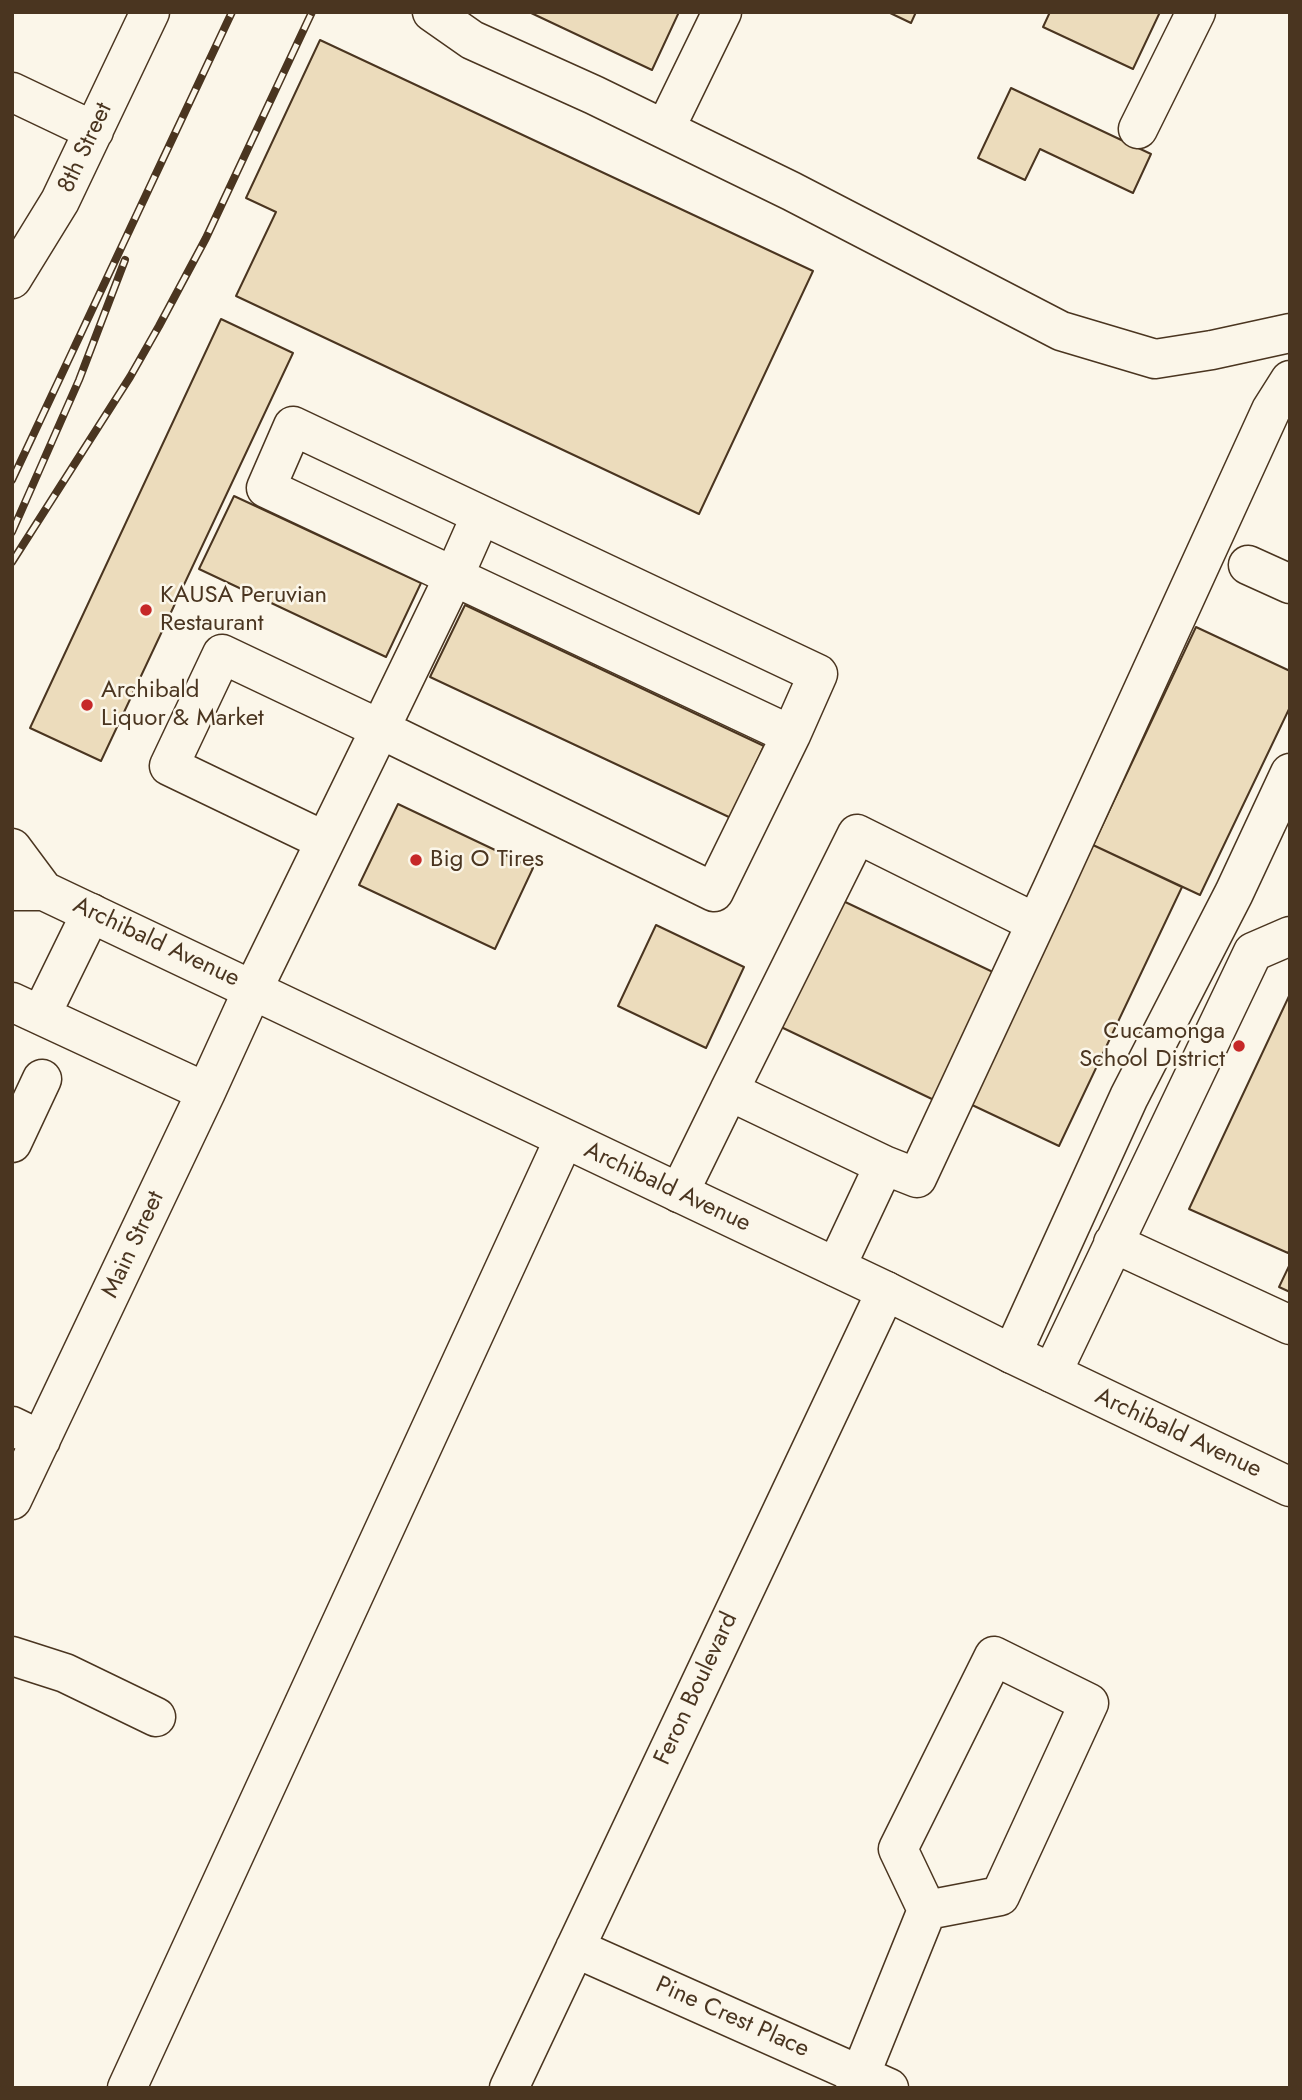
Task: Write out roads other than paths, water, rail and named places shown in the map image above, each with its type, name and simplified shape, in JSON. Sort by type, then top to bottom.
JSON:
[{"type":"street","name":"8th Street","points":[[12,279],[61,201],[150,12]]},
{"type":"street","points":[[432,12],[472,40],[665,129],[791,191],[1061,331],[1155,359],[1212,351],[1290,333]]},
{"type":"street","points":[[665,129],[722,12]]},
{"type":"street","points":[[1138,129],[1196,12]]},
{"type":"street","points":[[12,92],[94,131]]},
{"type":"street","points":[[729,1091],[916,1178],[1037,923],[1271,410],[1290,380]]},
{"type":"street","points":[[325,841],[169,766],[222,654],[714,892],[791,735],[818,674],[293,426],[266,488],[791,735]]},
{"type":"street","name":"Main Street","points":[[12,1500],[27,1433],[206,1092],[481,515]]},
{"type":"street","points":[[1248,565],[1290,584]]},
{"type":"street","points":[[1012,1354],[1129,1097],[1234,893],[1290,773]]},
{"type":"street","points":[[679,1194],[857,834],[1037,923]]},
{"type":"street","name":"Archibald Avenue","points":[[12,848],[28,891],[91,913],[253,989],[1290,1487]]},
{"type":"street","points":[[91,913],[27,1008],[206,1092]]},
{"type":"street","points":[[1052,1373],[1253,952],[1290,936]]},
{"type":"street","points":[[12,1143],[42,1079]]},
{"type":"street","points":[[127,2088],[564,1139]]},
{"type":"street","points":[[836,1268],[884,1165]]},
{"type":"street","points":[[1114,1243],[1290,1325]]},
{"type":"street","name":"Feron Boulevard","points":[[509,2088],[886,1291]]},
{"type":"street","points":[[12,1656],[65,1673],[156,1717]]},
{"type":"street","points":[[868,2083],[927,1910],[898,1849],[994,1656],[1089,1703],[1000,1896],[927,1910]]},
{"type":"street","name":"Pine Crest Place","points":[[575,1948],[744,2023],[868,2083]]},
{"type":"railway","points":[[12,480],[232,12]]},
{"type":"railway","points":[[12,562],[130,377],[159,326],[206,238],[312,12]]},
{"type":"railway","points":[[12,532],[79,380],[125,260]]},
{"type":"place","name":"KAUSA Peruvian Restaurant","points":[[146,610]]},
{"type":"place","name":"Archibald Liquor & Market","points":[[87,705]]},
{"type":"place","name":"Big O Tires","points":[[416,860]]},
{"type":"place","name":"Cucamonga School District","points":[[1239,1046]]}]
